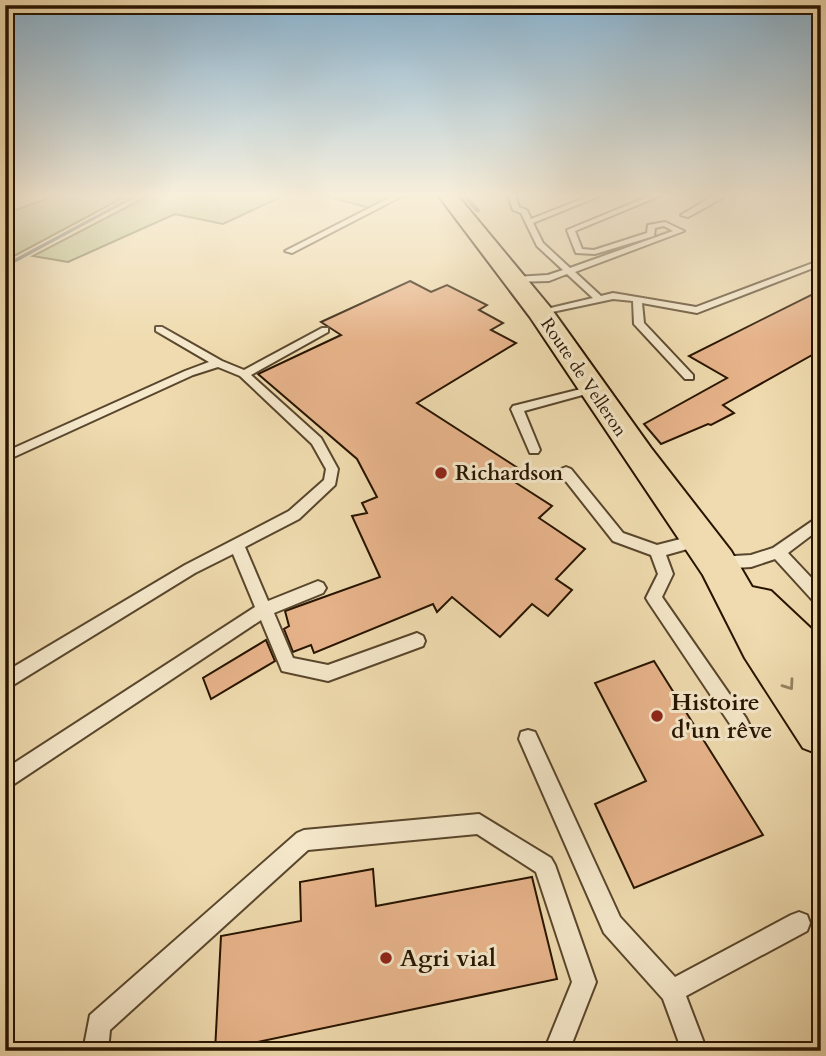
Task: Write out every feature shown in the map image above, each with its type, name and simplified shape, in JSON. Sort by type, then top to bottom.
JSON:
[{"type":"main road","name":"Route de Velleron","points":[[486,244],[541,313],[708,551],[761,643],[821,730]]},
{"type":"main road","name":"Route de Velleron","points":[[708,551],[821,670]]},
{"type":"lane","points":[[289,251],[302,244]]},
{"type":"lane","points":[[540,244],[599,299]]},
{"type":"lane","points":[[574,244],[579,251],[595,252],[619,244]]},
{"type":"lane","points":[[515,280],[549,278],[643,244]]},
{"type":"lane","points":[[541,313],[613,296],[697,310],[821,262]]},
{"type":"lane","points":[[637,299],[639,324],[689,377]]},
{"type":"lane","points":[[5,682],[190,569],[294,515],[330,482],[332,469],[317,441],[244,374],[218,363],[159,329]]},
{"type":"lane","points":[[244,374],[326,330]]},
{"type":"lane","points":[[5,457],[189,373],[218,363]]},
{"type":"lane","points":[[534,450],[517,409],[593,390]]},
{"type":"lane","points":[[566,472],[618,537],[657,551],[708,551],[751,561],[778,552],[821,520]]},
{"type":"lane","points":[[237,545],[288,665],[328,673],[417,641]]},
{"type":"lane","points":[[657,551],[666,574],[654,598],[740,724]]},
{"type":"lane","points":[[778,552],[821,599]]},
{"type":"lane","points":[[5,780],[265,609],[318,588]]},
{"type":"lane","points":[[528,740],[612,925],[672,990],[695,1051]]},
{"type":"lane","points":[[95,1051],[99,1024],[304,840],[479,824],[544,865],[584,982],[556,1051]]},
{"type":"lane","points":[[672,990],[799,923]]},
{"type":"green space","points":[[5,244],[36,244],[12,257],[5,253]]},
{"type":"green space","points":[[55,244],[108,244],[68,262],[33,256]]},
{"type":"building","points":[[410,281],[431,292],[447,285],[487,305],[479,310],[503,323],[491,330],[516,343],[417,403],[521,470],[510,479],[552,506],[539,518],[585,549],[556,579],[572,590],[548,616],[532,604],[500,637],[452,597],[437,612],[433,604],[314,653],[311,645],[293,652],[284,629],[289,626],[285,611],[380,577],[352,516],[367,513],[362,503],[377,497],[357,459],[258,374],[341,335],[321,322]]},
{"type":"building","points":[[821,290],[821,350],[723,405],[734,413],[661,444],[644,424],[727,378],[689,356]]},
{"type":"building","points":[[266,640],[275,661],[211,699],[203,678]]},
{"type":"building","points":[[654,661],[763,835],[634,888],[595,804],[646,781],[595,683]]},
{"type":"building","name":"Agri vial","points":[[373,869],[376,906],[532,877],[557,979],[215,1051],[221,936],[301,921],[300,882]]},
{"type":"waterway","points":[[5,266],[46,244]]},
{"type":"place","name":"Richardson","points":[[441,473]]},
{"type":"place","name":"Histoire d'un rêve","points":[[657,716]]},
{"type":"place","name":"Agri vial","points":[[386,958]]}]
